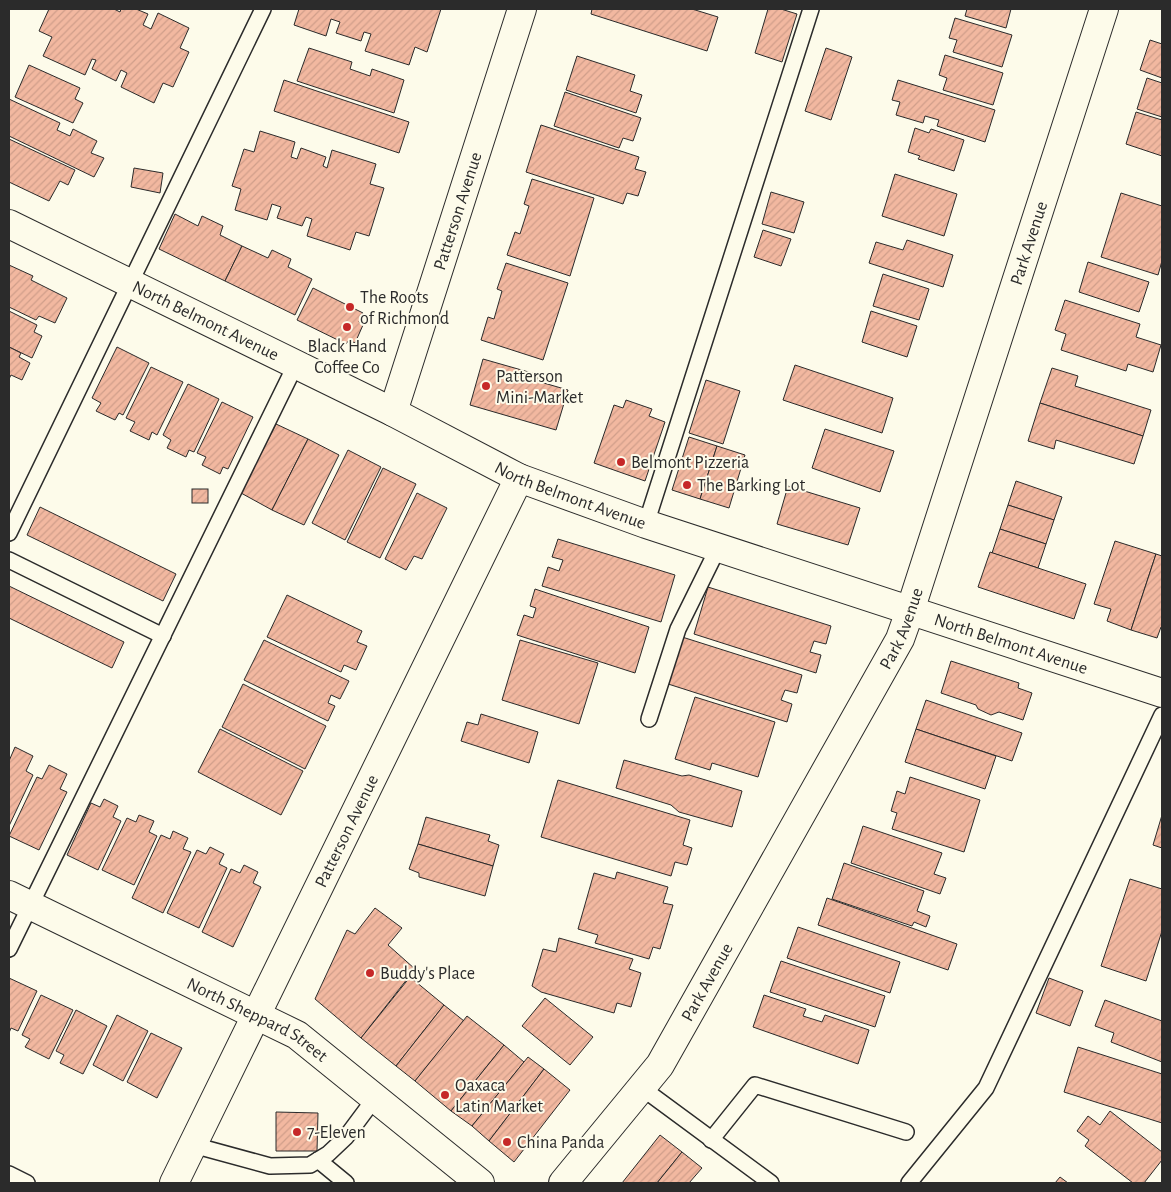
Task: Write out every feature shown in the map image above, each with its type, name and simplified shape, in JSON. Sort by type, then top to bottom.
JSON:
[{"type":"street","name":"Patterson Avenue","points":[[393,412],[522,9]]},
{"type":"street","name":"Park Avenue","points":[[563,1183],[642,1088],[665,1056],[900,639],[1104,9]]},
{"type":"street","name":"North Belmont Avenue","points":[[9,224],[393,412],[519,478],[646,524],[1162,693]]},
{"type":"street","name":"Patterson Avenue","points":[[174,1183],[519,478]]},
{"type":"street","name":"North Sheppard Street","points":[[20,900],[296,1035],[480,1183]]},
{"type":"lane","points":[[9,533],[263,9]]},
{"type":"lane","points":[[646,524],[811,9]]},
{"type":"lane","points":[[9,950],[20,900],[162,636],[296,364]]},
{"type":"lane","points":[[649,719],[678,629],[718,548]]},
{"type":"lane","points":[[9,560],[162,636]]},
{"type":"lane","points":[[908,1183],[986,1088],[1162,716]]},
{"type":"lane","points":[[711,1140],[755,1085],[906,1132]]},
{"type":"lane","points":[[642,1088],[772,1183]]},
{"type":"lane","points":[[193,1145],[270,1166],[310,1165],[328,1154],[346,1137],[375,1098]]},
{"type":"lane","points":[[318,1160],[346,1183]]},
{"type":"lane","points":[[9,1174],[27,1183]]},
{"type":"building","points":[[49,9],[114,9],[120,12],[121,9],[136,9],[148,14],[143,25],[151,29],[158,13],[189,28],[180,48],[189,52],[173,87],[163,83],[154,103],[121,87],[127,73],[121,70],[116,81],[92,69],[96,60],[92,59],[85,75],[43,56],[52,37],[39,31]]},
{"type":"building","points":[[299,9],[441,9],[427,52],[415,47],[409,65],[365,51],[371,34],[364,32],[361,41],[336,33],[340,22],[331,19],[326,36],[294,25]]},
{"type":"building","points":[[592,9],[692,9],[718,17],[707,51],[591,14]]},
{"type":"building","points":[[768,9],[781,9],[797,14],[782,62],[755,53]]},
{"type":"building","points":[[967,9],[1011,9],[1006,28],[965,16]]},
{"type":"building","points":[[955,18],[1012,35],[1002,67],[953,52],[957,40],[949,38]]},
{"type":"building","points":[[1150,40],[1162,44],[1162,78],[1140,70]]},
{"type":"building","points":[[309,48],[352,62],[350,69],[370,76],[372,69],[404,80],[394,113],[297,81]]},
{"type":"building","points":[[826,48],[852,57],[831,120],[805,111]]},
{"type":"building","points":[[945,55],[1003,73],[993,105],[943,90],[947,78],[939,75]]},
{"type":"building","points":[[577,56],[635,75],[630,91],[642,95],[636,113],[566,90]]},
{"type":"building","points":[[29,65],[80,88],[75,99],[83,103],[73,123],[15,97]]},
{"type":"building","points":[[1147,78],[1162,83],[1162,117],[1137,109]]},
{"type":"building","points":[[284,80],[409,122],[399,153],[274,111]]},
{"type":"building","points":[[898,80],[995,110],[985,142],[937,126],[939,120],[925,116],[923,123],[896,115],[900,102],[892,100]]},
{"type":"building","points":[[565,92],[641,118],[633,141],[623,138],[619,148],[554,126]]},
{"type":"building","points":[[9,99],[60,123],[57,130],[70,136],[73,129],[97,141],[91,153],[104,158],[94,177],[9,136]]},
{"type":"building","points":[[1136,112],[1162,120],[1162,156],[1126,144]]},
{"type":"building","points":[[541,125],[639,157],[635,169],[646,172],[638,196],[627,193],[623,204],[526,172]]},
{"type":"building","points":[[915,128],[929,133],[931,129],[964,140],[954,171],[918,159],[920,156],[908,152]]},
{"type":"building","points":[[260,131],[295,142],[291,157],[297,159],[301,148],[326,157],[323,166],[327,168],[332,150],[376,164],[370,184],[384,188],[369,236],[356,232],[350,250],[307,236],[312,219],[306,217],[302,226],[277,218],[281,207],[272,204],[267,220],[235,210],[241,189],[232,186],[244,149],[254,152]]},
{"type":"building","points":[[9,139],[75,170],[68,185],[60,181],[49,201],[9,182]]},
{"type":"building","points":[[134,168],[163,173],[160,193],[131,187]]},
{"type":"building","points":[[895,174],[957,194],[944,236],[882,216]]},
{"type":"building","points":[[532,179],[594,198],[570,276],[507,255],[515,232],[520,234],[529,206],[524,204]]},
{"type":"building","points":[[771,192],[804,202],[794,233],[762,224]]},
{"type":"building","points":[[1121,193],[1162,206],[1162,261],[1158,275],[1101,257]]},
{"type":"building","points":[[175,214],[198,226],[202,216],[223,226],[220,235],[242,246],[225,281],[159,249]]},
{"type":"building","points":[[763,230],[791,239],[781,266],[754,257]]},
{"type":"building","points":[[907,240],[953,255],[943,287],[869,263],[876,242],[903,250]]},
{"type":"building","points":[[242,246],[268,258],[272,250],[291,259],[288,267],[312,279],[295,315],[225,281]]},
{"type":"building","points":[[1088,262],[1149,282],[1139,312],[1079,292]]},
{"type":"building","points":[[506,263],[568,283],[543,360],[481,340],[488,317],[494,319],[502,291],[497,289]]},
{"type":"building","points":[[9,265],[33,276],[31,280],[67,298],[55,323],[39,316],[36,320],[9,307]]},
{"type":"building","points":[[883,274],[929,289],[919,320],[873,306]]},
{"type":"building","points":[[313,288],[363,313],[359,322],[363,325],[355,343],[349,340],[346,344],[297,320]]},
{"type":"building","points":[[1065,300],[1140,324],[1136,337],[1161,345],[1153,372],[1128,364],[1126,371],[1061,350],[1066,334],[1055,330]]},
{"type":"building","points":[[9,311],[37,325],[34,332],[42,336],[32,358],[9,347]]},
{"type":"building","points":[[871,311],[917,326],[907,357],[862,342]]},
{"type":"building","points":[[9,347],[21,353],[19,357],[30,363],[22,380],[11,375],[9,379]]},
{"type":"building","points":[[117,347],[149,363],[123,415],[119,413],[115,420],[96,411],[101,403],[92,398]]},
{"type":"building","points":[[483,359],[539,375],[537,381],[568,390],[556,430],[470,405]]},
{"type":"building","points":[[795,365],[893,398],[882,433],[783,400]]},
{"type":"building","points":[[151,367],[183,382],[157,435],[152,432],[149,440],[130,431],[135,422],[126,418]]},
{"type":"building","points":[[1052,368],[1078,376],[1075,386],[1151,410],[1143,436],[1040,403]]},
{"type":"building","points":[[706,380],[740,391],[723,444],[689,433]]},
{"type":"building","points":[[188,384],[219,399],[194,452],[189,450],[186,457],[167,448],[171,440],[163,435]]},
{"type":"building","points":[[626,400],[652,409],[649,416],[665,422],[645,481],[594,463],[614,405],[623,408]]},
{"type":"building","points":[[222,402],[253,417],[228,469],[223,467],[220,474],[202,465],[206,457],[197,453]]},
{"type":"building","points":[[1040,403],[1143,436],[1134,464],[1056,440],[1054,449],[1028,441]]},
{"type":"building","points":[[276,424],[308,439],[272,510],[241,493]]},
{"type":"building","points":[[825,429],[894,451],[880,492],[812,468]]},
{"type":"building","points":[[689,437],[717,446],[700,499],[672,490]]},
{"type":"building","points":[[308,439],[339,455],[304,525],[272,510]]},
{"type":"building","points":[[717,446],[745,455],[729,508],[700,499]]},
{"type":"building","points":[[348,450],[381,467],[345,540],[312,523]]},
{"type":"building","points":[[383,468],[416,484],[380,558],[347,542]]},
{"type":"building","points":[[1016,481],[1062,497],[1054,520],[1008,505]]},
{"type":"building","points":[[788,486],[860,508],[848,545],[777,524]]},
{"type":"building","points":[[192,489],[208,489],[208,503],[192,503]]},
{"type":"building","points":[[417,493],[447,508],[422,559],[414,556],[406,570],[385,559]]},
{"type":"building","points":[[1008,505],[1054,520],[1046,544],[1000,529]]},
{"type":"building","points":[[40,507],[176,574],[163,601],[27,535]]},
{"type":"building","points":[[1000,529],[1046,544],[1038,568],[992,553]]},
{"type":"building","points":[[558,539],[675,575],[661,622],[542,586],[548,567],[559,571],[563,560],[552,557]]},
{"type":"building","points":[[1115,541],[1156,554],[1131,630],[1107,621],[1111,609],[1094,604]]},
{"type":"building","points":[[990,552],[1086,584],[1074,619],[978,587]]},
{"type":"building","points":[[1156,554],[1162,556],[1162,627],[1157,638],[1131,630]]},
{"type":"building","points":[[9,586],[124,642],[112,668],[9,618]]},
{"type":"building","points":[[708,587],[831,626],[826,644],[814,641],[810,652],[821,655],[816,673],[694,634]]},
{"type":"building","points":[[535,589],[649,627],[635,673],[517,635],[524,615],[533,618],[536,608],[530,606]]},
{"type":"building","points":[[287,595],[362,631],[357,642],[367,646],[356,670],[344,665],[341,672],[267,637]]},
{"type":"building","points":[[679,636],[802,675],[797,693],[785,690],[781,700],[792,704],[787,722],[665,683]]},
{"type":"building","points":[[264,640],[349,681],[340,699],[331,695],[328,703],[335,706],[328,721],[244,680]]},
{"type":"building","points":[[520,640],[598,663],[579,724],[502,700]]},
{"type":"building","points":[[951,661],[1019,683],[1018,688],[1032,693],[1023,720],[999,712],[991,715],[978,709],[976,705],[941,693]]},
{"type":"building","points":[[243,684],[326,726],[305,769],[222,727]]},
{"type":"building","points":[[695,697],[775,722],[758,777],[712,763],[710,770],[675,759]]},
{"type":"building","points":[[926,700],[1022,733],[1012,761],[916,729]]},
{"type":"building","points":[[481,714],[538,732],[529,763],[461,741],[467,722],[478,725]]},
{"type":"building","points":[[220,729],[303,771],[281,815],[198,772]]},
{"type":"building","points":[[916,729],[996,756],[985,789],[905,762]]},
{"type":"building","points":[[15,747],[33,756],[26,771],[33,775],[9,826],[9,761]]},
{"type":"building","points":[[624,760],[682,776],[689,775],[742,791],[732,827],[679,812],[671,805],[616,788]]},
{"type":"building","points":[[49,765],[67,774],[60,789],[67,792],[39,850],[9,836],[37,777],[42,779]]},
{"type":"building","points":[[910,777],[980,800],[964,852],[892,829],[897,813],[891,811],[897,791],[905,794]]},
{"type":"building","points":[[558,780],[690,820],[683,845],[692,848],[687,865],[675,862],[671,876],[541,837]]},
{"type":"building","points":[[104,799],[118,806],[113,817],[121,821],[98,870],[67,855],[91,803],[100,807]]},
{"type":"building","points":[[139,815],[154,821],[149,832],[157,836],[134,885],[102,870],[127,818],[136,822]]},
{"type":"building","points":[[1162,815],[1162,848],[1153,845]]},
{"type":"building","points":[[426,817],[490,835],[488,841],[499,845],[493,866],[418,844]]},
{"type":"building","points":[[863,826],[942,853],[934,874],[946,878],[940,894],[851,863]]},
{"type":"building","points":[[173,831],[188,838],[183,849],[191,852],[163,913],[132,898],[161,835],[170,839]]},
{"type":"building","points":[[418,844],[493,866],[485,896],[419,877],[419,873],[409,869]]},
{"type":"building","points":[[210,847],[224,854],[219,864],[227,868],[199,928],[167,913],[197,850],[206,854]]},
{"type":"building","points":[[844,863],[924,891],[917,911],[930,916],[926,927],[914,922],[912,926],[832,899]]},
{"type":"building","points":[[244,865],[258,872],[253,883],[261,887],[233,947],[202,932],[231,869],[240,873]]},
{"type":"building","points":[[617,872],[668,887],[663,903],[673,905],[660,949],[653,947],[649,959],[595,943],[598,935],[578,929],[594,873],[615,879]]},
{"type":"building","points":[[1130,879],[1162,889],[1162,931],[1146,981],[1101,966]]},
{"type":"building","points":[[827,898],[957,944],[948,970],[818,925]]},
{"type":"building","name":"Buddy's Place","points":[[375,908],[402,928],[388,945],[415,969],[361,1038],[315,999],[347,930],[355,934]]},
{"type":"building","points":[[798,927],[900,962],[890,993],[787,958]]},
{"type":"building","points":[[559,938],[633,959],[629,969],[641,973],[631,1007],[617,1003],[614,1013],[541,992],[532,986],[543,949],[556,952]]},
{"type":"building","points":[[781,961],[885,996],[875,1027],[770,992]]},
{"type":"building","points":[[410,977],[444,1005],[396,1066],[361,1038]]},
{"type":"building","points":[[9,978],[37,991],[18,1031],[11,1028],[9,1033]]},
{"type":"building","points":[[1049,978],[1083,991],[1070,1026],[1036,1013]]},
{"type":"building","points":[[41,995],[73,1010],[49,1059],[25,1047],[30,1039],[22,1035]]},
{"type":"building","points":[[764,995],[806,1009],[803,1016],[822,1022],[825,1015],[869,1030],[858,1064],[753,1027]]},
{"type":"building","points":[[545,998],[593,1037],[570,1065],[522,1026]]},
{"type":"building","points":[[1105,1000],[1162,1021],[1162,1062],[1111,1042],[1114,1033],[1095,1026]]},
{"type":"building","points":[[444,1005],[464,1021],[415,1081],[396,1066]]},
{"type":"building","points":[[76,1010],[107,1026],[83,1074],[60,1063],[64,1055],[56,1051]]},
{"type":"building","points":[[117,1015],[148,1031],[123,1081],[93,1065]]},
{"type":"building","points":[[467,1016],[504,1045],[451,1111],[415,1081]]},
{"type":"building","points":[[151,1033],[182,1048],[157,1098],[127,1082]]},
{"type":"building","points":[[504,1045],[524,1062],[472,1126],[451,1111]]},
{"type":"building","points":[[1078,1047],[1162,1074],[1162,1123],[1064,1092]]},
{"type":"building","points":[[528,1057],[544,1069],[489,1141],[472,1126]]},
{"type":"building","points":[[544,1069],[570,1090],[514,1162],[489,1141]]},
{"type":"building","points":[[1110,1111],[1162,1152],[1162,1160],[1144,1183],[1133,1183],[1085,1146],[1089,1140],[1077,1131],[1088,1116],[1100,1125]]},
{"type":"building","name":"7-Eleven","points":[[276,1112],[318,1113],[317,1151],[276,1151]]},
{"type":"building","points":[[660,1135],[682,1152],[657,1183],[622,1183]]},
{"type":"building","points":[[682,1152],[702,1168],[689,1183],[657,1183]]},
{"type":"building","points":[[1060,1177],[1068,1183],[1055,1183]]},
{"type":"place","name":"The Roots of Richmond","points":[[350,307]]},
{"type":"place","name":"Black Hand Coffee Co","points":[[347,327]]},
{"type":"place","name":"Patterson Mini-Market","points":[[486,386]]},
{"type":"place","name":"Belmont Pizzeria","points":[[621,462]]},
{"type":"place","name":"The Barking Lot","points":[[687,485]]},
{"type":"place","name":"Buddy's Place","points":[[370,973]]},
{"type":"place","name":"Oaxaca Latin Market","points":[[445,1095]]},
{"type":"place","name":"7-Eleven","points":[[297,1132]]},
{"type":"place","name":"China Panda","points":[[507,1142]]}]
